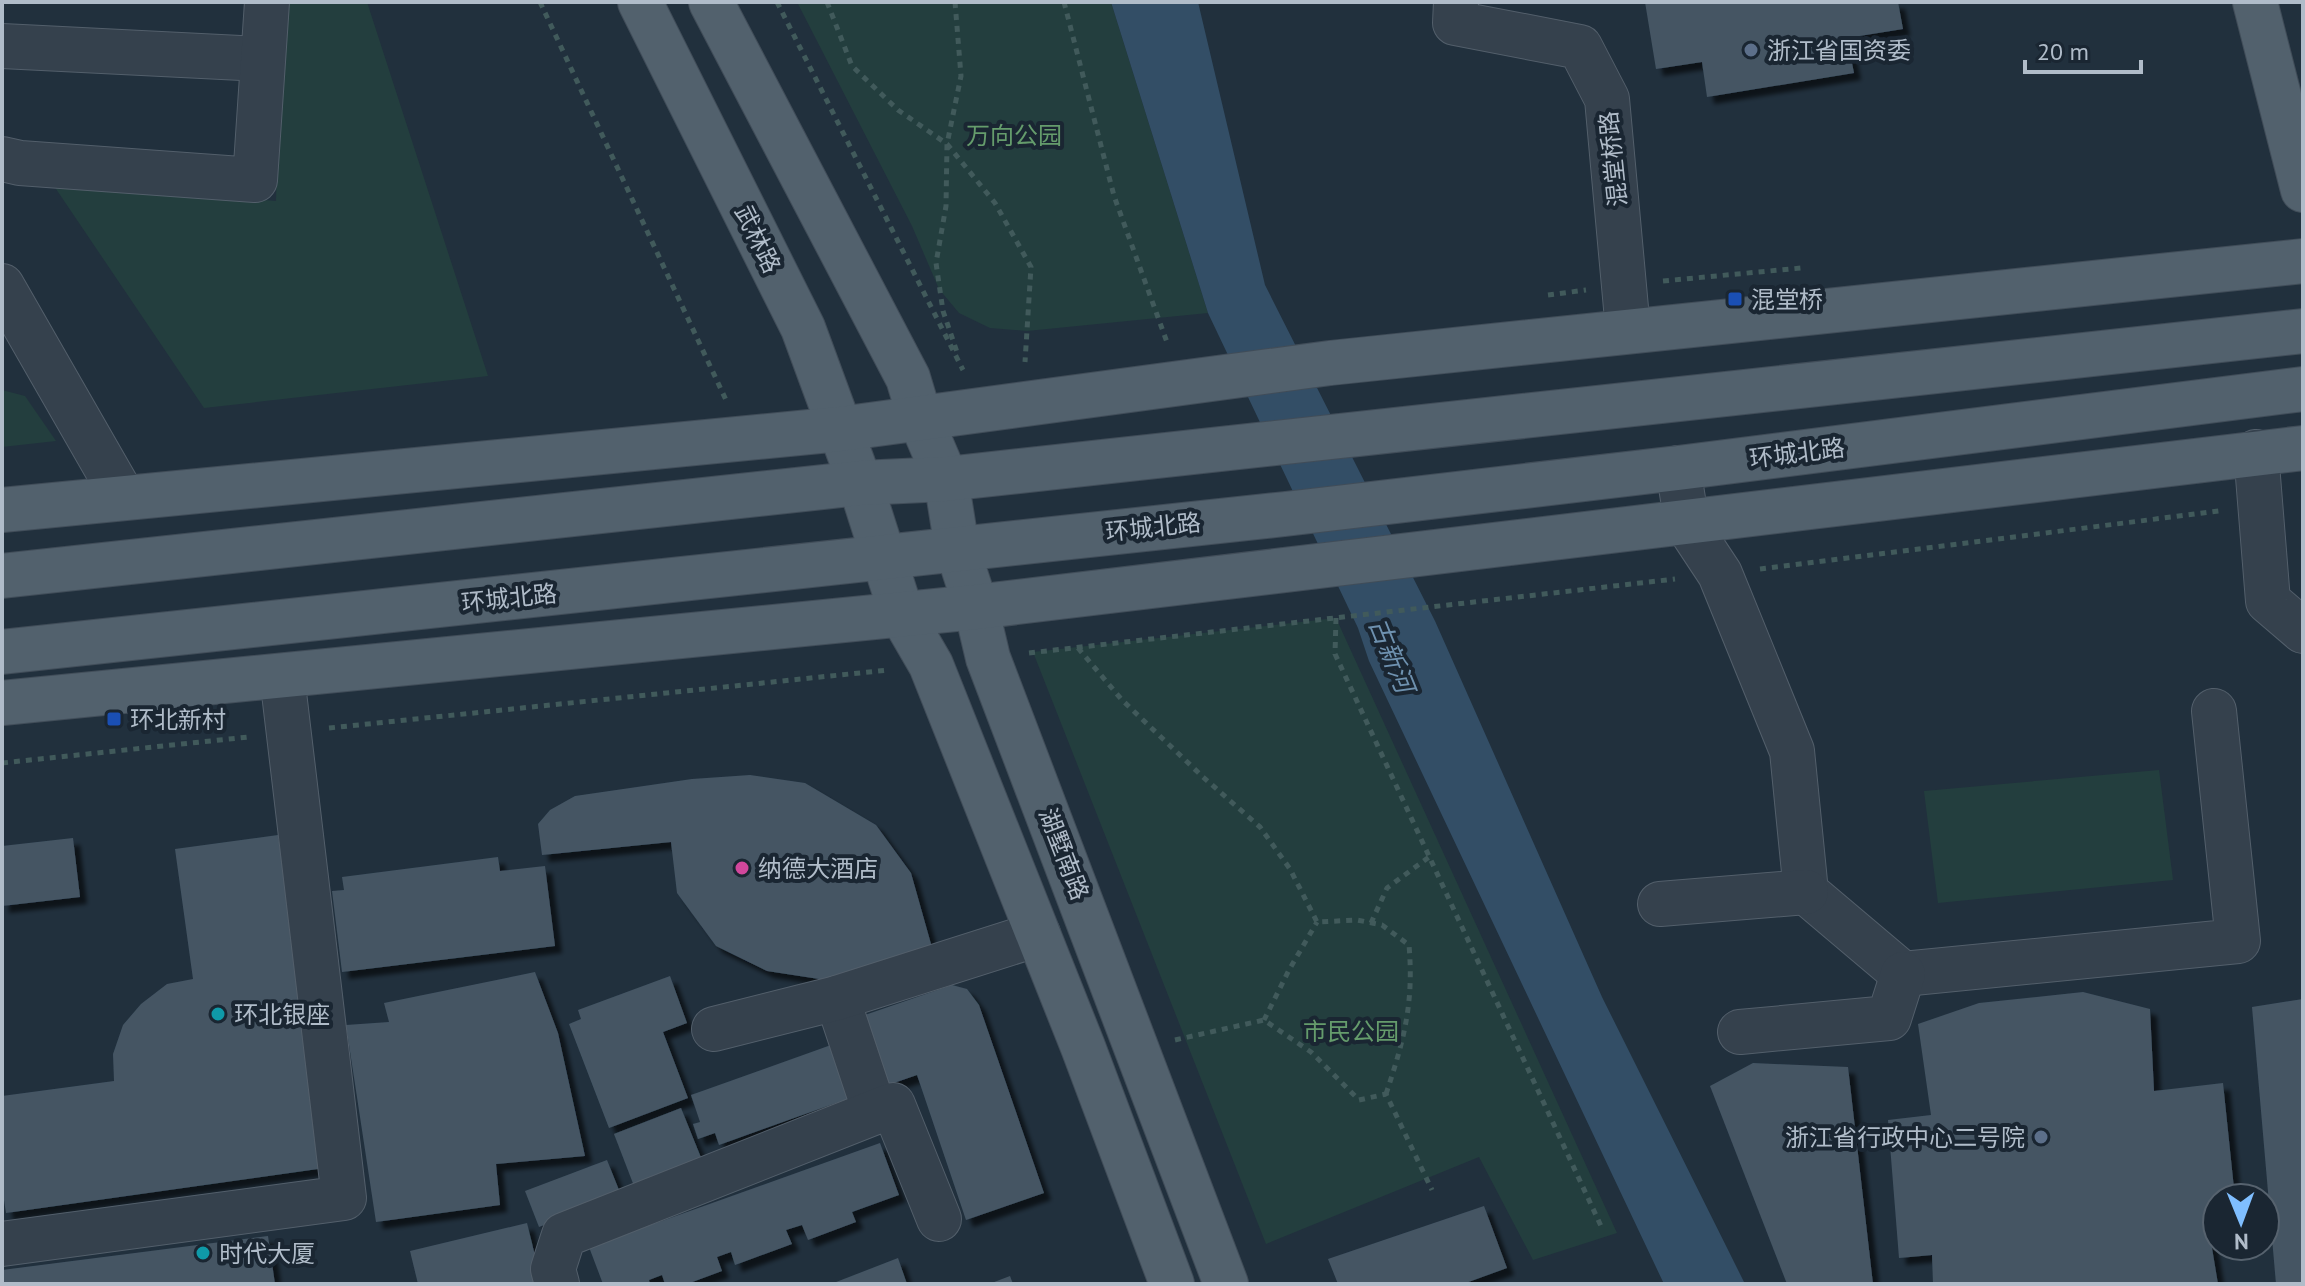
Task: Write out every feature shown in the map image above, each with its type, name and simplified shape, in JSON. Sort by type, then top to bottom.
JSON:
[{"type":"main road","name":"武林路","points":[[640,2],[803,328],[860,483]]},
{"type":"main road","points":[[711,2],[908,378],[920,418]]},
{"type":"main road","points":[[2255,2],[2303,190]]},
{"type":"main road","points":[[2,510],[840,429],[1330,363],[2303,261]]},
{"type":"main road","points":[[2,576],[860,483],[946,479],[2303,331]]},
{"type":"main road","name":"环城北路","points":[[2,652],[1285,514],[2303,389]]},
{"type":"main road","name":"湖墅南路","points":[[920,418],[946,479],[957,548],[988,658],[1139,1048],[1226,1284]]},
{"type":"main road","points":[[2,703],[976,607],[2303,448]]},
{"type":"main road","points":[[860,483],[902,615],[931,665],[1172,1284]]},
{"type":"street","points":[[2,159],[20,163],[255,180],[267,2]]},
{"type":"street","name":"混堂桥路","points":[[1456,2],[1455,23],[1580,47],[1607,99],[1628,330]]},
{"type":"street","points":[[2,46],[262,59]]},
{"type":"street","points":[[2,286],[123,497]]},
{"type":"street","points":[[2,339],[42,356]]},
{"type":"street","points":[[2256,452],[2268,601],[2303,631]]},
{"type":"street","points":[[1678,468],[1687,524],[1720,574],[1792,751],[1806,892],[1903,974],[2238,941],[2214,711]]},
{"type":"street","points":[[2,1244],[344,1198],[282,676]]},
{"type":"street","points":[[1660,904],[1806,892]]},
{"type":"street","points":[[714,1029],[837,998],[1038,934]]},
{"type":"street","points":[[1740,1032],[1889,1018],[1903,974]]},
{"type":"street","points":[[837,998],[875,1112]]},
{"type":"street","points":[[557,1284],[553,1269],[564,1235],[893,1105],[939,1219]]},
{"type":"path","points":[[540,2],[727,403]]},
{"type":"path","points":[[777,2],[965,374],[943,311],[936,263],[946,206],[947,144],[961,76],[955,2]]},
{"type":"path","points":[[827,2],[852,66],[898,110],[947,144],[995,203],[1031,267],[1025,367]]},
{"type":"path","points":[[1064,2],[1114,196],[1170,350]]},
{"type":"path","points":[[988,658],[1720,574],[2259,506]]},
{"type":"path","points":[[1336,618],[1335,654],[1601,1226]]},
{"type":"path","points":[[1078,648],[1122,700],[1260,827],[1290,869],[1317,922]]},
{"type":"path","points":[[2,763],[931,665]]},
{"type":"path","points":[[1371,923],[1387,888],[1429,857]]},
{"type":"path","points":[[1317,922],[1357,920],[1382,925],[1409,945],[1412,980],[1405,1035],[1386,1094],[1432,1190]]},
{"type":"path","points":[[1264,1020],[1317,922]]},
{"type":"path","points":[[1139,1048],[1264,1020],[1311,1052],[1359,1100],[1386,1094]]},
{"type":"green space","points":[[281,2],[367,2],[488,376],[204,408],[52,183],[276,201]]},
{"type":"green space","name":"万向公园","points":[[797,2],[1111,2],[1208,313],[1027,331],[990,328],[959,313],[939,289],[912,226]]},
{"type":"green space","points":[[2,390],[25,396],[56,441],[2,447]]},
{"type":"green space","name":"市民公园","points":[[1336,618],[1617,1233],[1533,1260],[1479,1157],[1266,1244],[1033,652]]},
{"type":"green space","points":[[2159,770],[2173,880],[1938,903],[1924,791]]},
{"type":"water","name":"古新河","points":[[1111,2],[1198,2],[1265,285],[1435,621],[1602,997],[1745,1284],[1664,1284],[1208,313]]},
{"type":"building","name":"浙江省国资委","points":[[1645,2],[1898,2],[1903,29],[1847,38],[1854,73],[1707,97],[1702,62],[1656,69]]},
{"type":"building","points":[[750,775],[805,783],[876,825],[911,873],[933,951],[832,981],[767,971],[716,946],[677,893],[671,842],[542,855],[538,824],[550,810],[575,796],[692,779]]},
{"type":"building","name":"环北银座","points":[[278,835],[325,1168],[6,1213],[2,1187],[2,1096],[114,1081],[113,1054],[123,1025],[141,1004],[167,984],[193,979],[175,849]]},
{"type":"building","points":[[73,838],[80,897],[2,906],[2,846]]},
{"type":"building","points":[[498,857],[500,871],[545,866],[555,946],[342,972],[332,891],[344,890],[342,877]]},
{"type":"building","points":[[535,972],[558,1033],[585,1156],[496,1164],[500,1205],[376,1222],[346,1025],[389,1022],[384,1003]]},
{"type":"building","points":[[670,976],[687,1023],[663,1032],[688,1098],[609,1128],[569,1024],[581,1019],[578,1010]]},
{"type":"building","points":[[952,985],[967,989],[979,1005],[1044,1193],[966,1220],[917,1075],[885,1086],[862,1016]]},
{"type":"building","points":[[2083,992],[2150,1009],[2154,1091],[2223,1083],[2233,1182],[2201,1182],[2201,1262],[2214,1262],[2218,1284],[1933,1284],[1932,1255],[1899,1258],[1888,1120],[1931,1115],[1918,1024],[1979,1003]]},
{"type":"building","points":[[2303,999],[2303,1284],[2276,1284],[2274,1262],[2281,1262],[2281,1182],[2267,1182],[2252,1007]]},
{"type":"building","points":[[831,1045],[850,1098],[719,1145],[715,1133],[698,1139],[693,1124],[700,1122],[691,1095]]},
{"type":"building","points":[[1753,1063],[1848,1067],[1873,1284],[1787,1284],[1710,1086]]},
{"type":"building","points":[[681,1108],[702,1160],[634,1186],[614,1134]]},
{"type":"building","points":[[880,1143],[899,1195],[852,1212],[856,1222],[808,1240],[802,1225],[786,1230],[792,1244],[735,1265],[731,1252],[717,1257],[722,1271],[687,1284],[665,1284],[662,1275],[649,1280],[650,1284],[603,1284],[589,1247]]},
{"type":"building","points":[[607,1160],[621,1195],[539,1227],[525,1191]]},
{"type":"building","points":[[1484,1206],[1507,1268],[1463,1284],[1338,1284],[1328,1259]]},
{"type":"building","points":[[527,1223],[542,1284],[418,1284],[410,1251]]},
{"type":"building","name":"时代大厦","points":[[268,1236],[275,1284],[2,1284],[2,1270]]},
{"type":"building","points":[[898,1258],[907,1284],[831,1284]]},
{"type":"building","points":[[1010,1276],[1013,1284],[989,1284]]},
{"type":"place","name":"浙江省国资委","points":[[1751,50]]},
{"type":"place","name":"混堂桥","points":[[1735,299]]},
{"type":"place","name":"环北新村","points":[[114,719]]},
{"type":"place","name":"纳德大酒店","points":[[742,868]]},
{"type":"place","name":"环北银座","points":[[218,1014]]},
{"type":"place","name":"浙江省行政中心二号院","points":[[2041,1137]]},
{"type":"place","name":"时代大厦","points":[[203,1253]]}]
